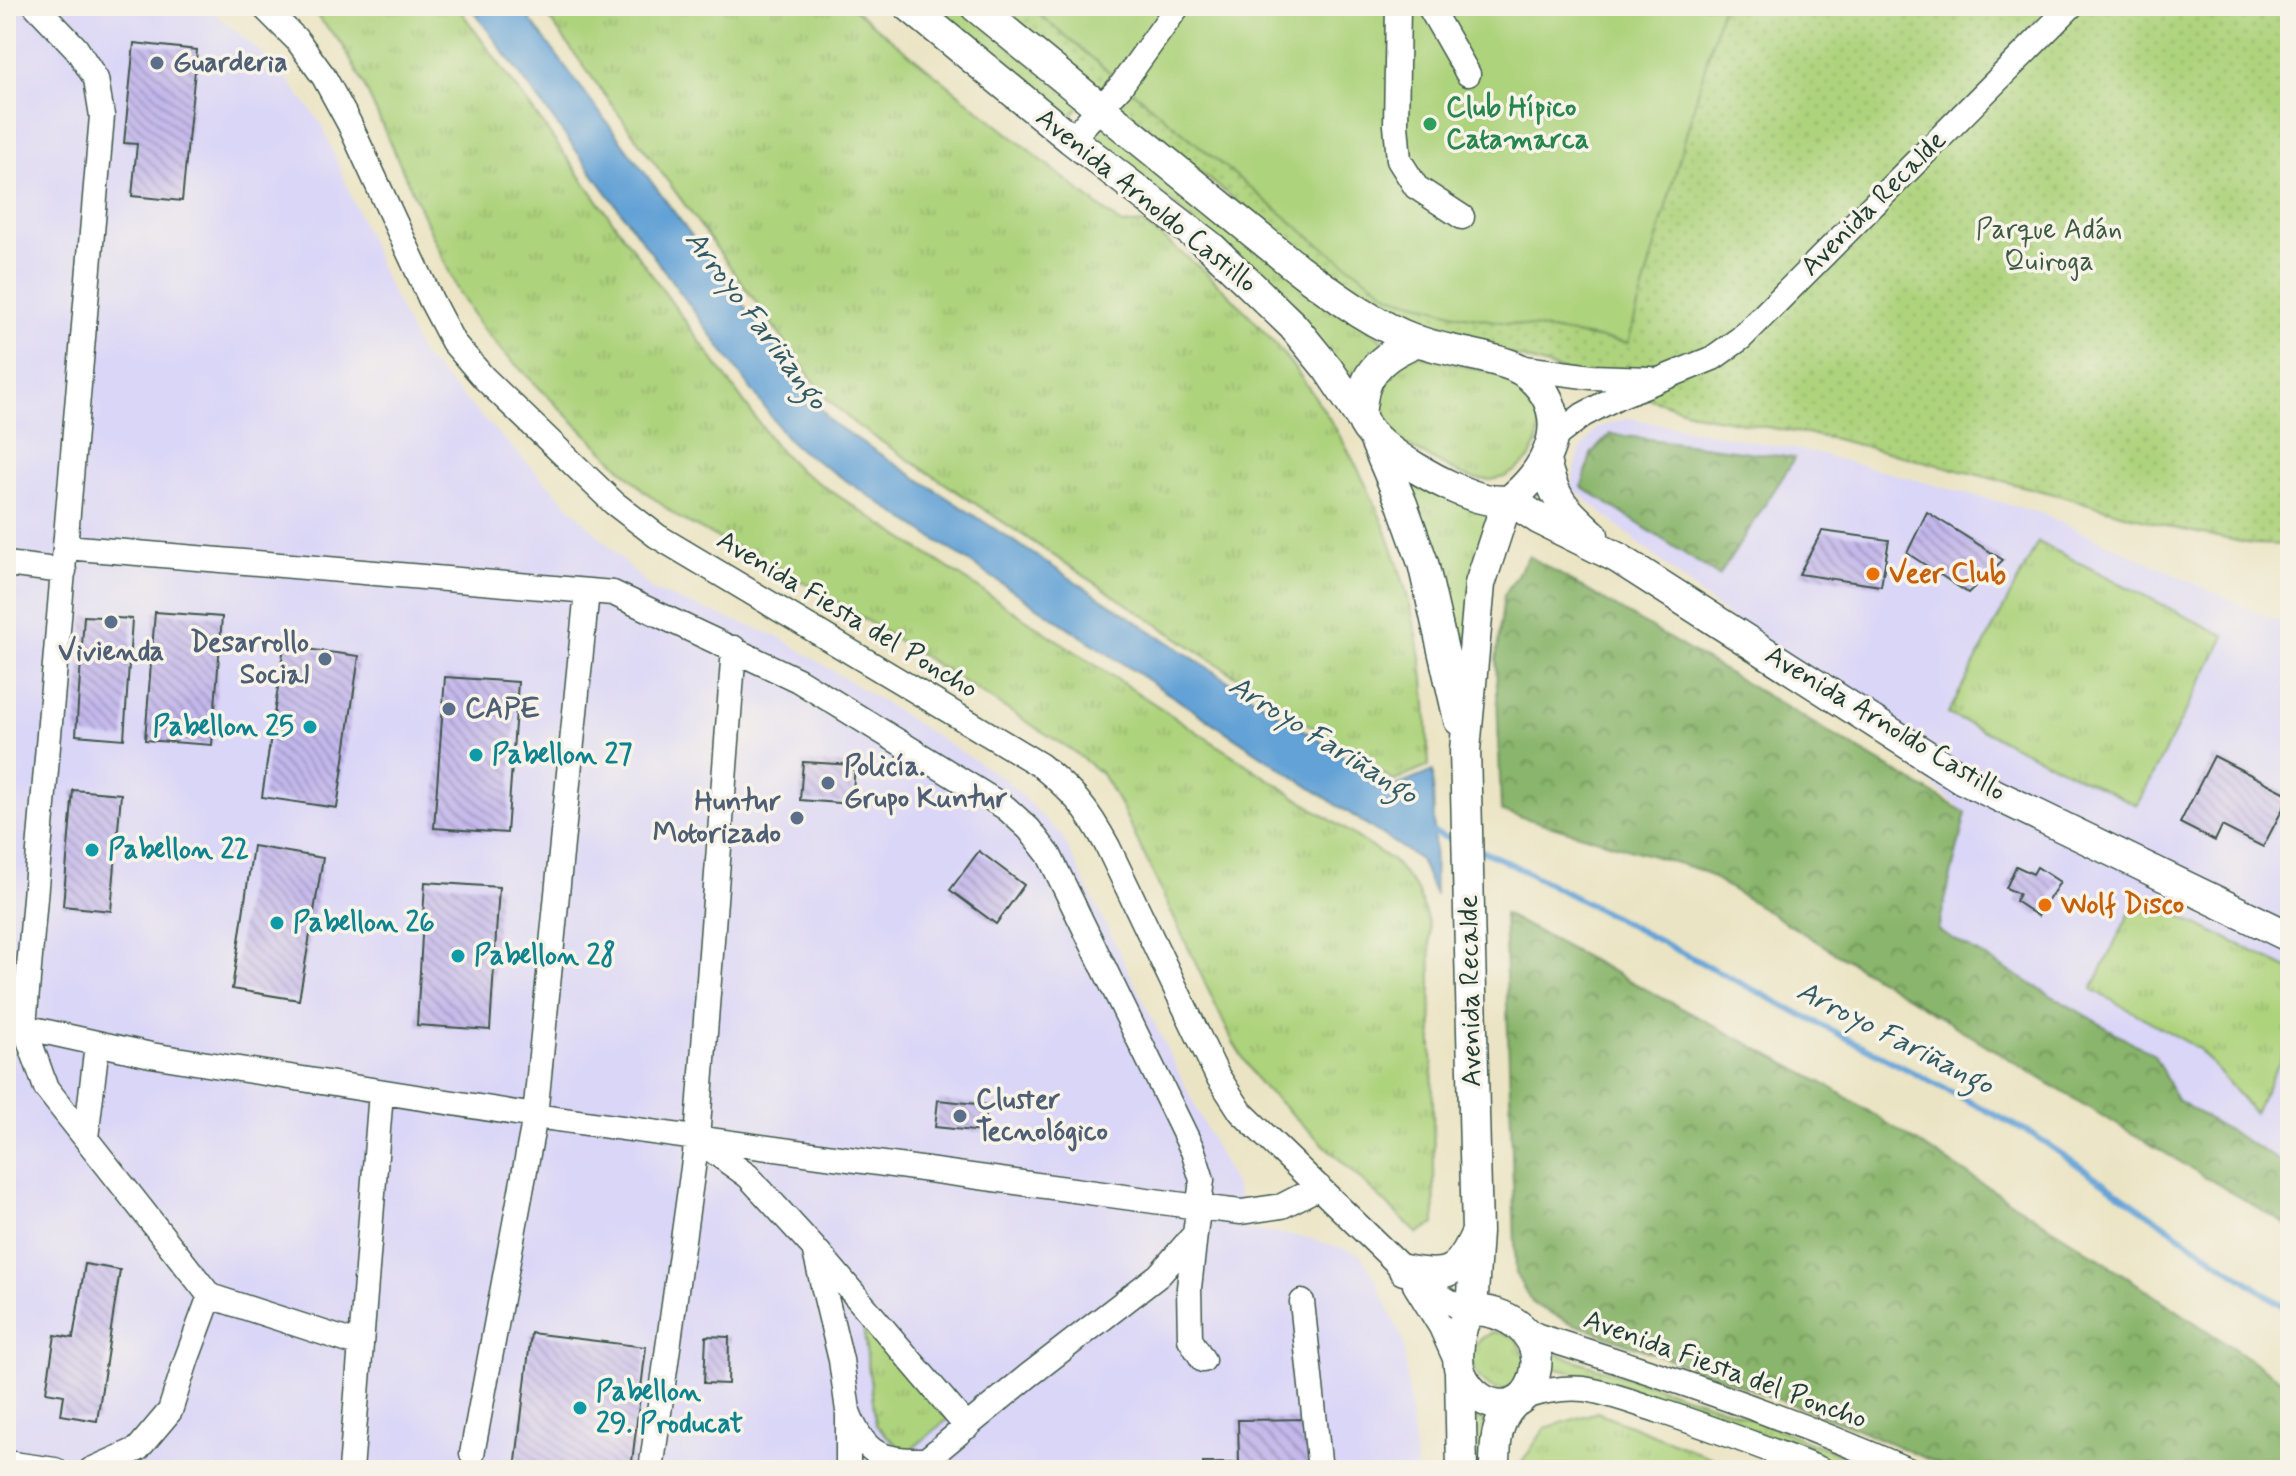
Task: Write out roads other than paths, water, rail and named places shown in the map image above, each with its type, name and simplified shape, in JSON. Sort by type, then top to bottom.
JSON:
[{"type":"main road","name":"Avenida Arnoldo Castillo","points":[[909,6],[1071,139],[1211,247],[1293,326],[1328,369],[1367,427]]},
{"type":"main road","name":"Avenida Arnoldo Castillo","points":[[975,6],[1297,268],[1347,305],[1418,341]]},
{"type":"main road","points":[[1418,341],[1514,366],[1539,385],[1553,417],[1549,450],[1529,483],[1509,501],[1483,499],[1450,486],[1390,451],[1367,427],[1362,395],[1369,377],[1381,360],[1398,349],[1418,341]]},
{"type":"main road","name":"Avenida Recalde","points":[[1367,427],[1402,504],[1423,563],[1465,750]]},
{"type":"main road","name":"Avenida Arnoldo Castillo","points":[[1549,450],[1551,486],[1556,497],[1618,558]]},
{"type":"main road","name":"Avenida Arnoldo Castillo","points":[[1509,501],[1618,558],[1963,779],[2290,937]]},
{"type":"main road","name":"Avenida Recalde","points":[[1470,1312],[1477,1232],[1465,750],[1480,584],[1509,501]]},
{"type":"main road","points":[[1404,1270],[1437,1274],[1453,1269],[1466,1258],[1477,1232]]},
{"type":"main road","name":"Avenida Recalde","points":[[1477,1232],[1498,1300],[1516,1323]]},
{"type":"main road","points":[[1462,1470],[1460,1334],[1470,1312],[1486,1310],[1516,1323],[1531,1340],[1537,1360],[1536,1373],[1518,1400],[1505,1412],[1497,1432],[1495,1470]]},
{"type":"main road","points":[[1459,1370],[1478,1398],[1488,1404],[1518,1400]]},
{"type":"street","points":[[36,6],[76,48],[96,79],[102,116],[65,559],[15,1024],[46,1088],[210,1296],[361,1345]]},
{"type":"street","name":"Avenida Fiesta del Poncho","points":[[263,6],[298,41],[324,77],[453,342],[484,378],[614,503],[657,536],[1040,765],[1070,791],[1091,815],[1217,1075],[1241,1112],[1404,1270],[1432,1291],[1470,1312]]},
{"type":"street","points":[[1071,139],[1120,87],[1178,6]]},
{"type":"street","points":[[1398,6],[1396,125],[1399,160],[1416,187],[1462,217]]},
{"type":"street","points":[[1429,6],[1468,74]]},
{"type":"street","name":"Avenida Recalde","points":[[1549,450],[1583,415],[1713,358],[1741,338],[2071,6]]},
{"type":"street","name":"Avenida Recalde","points":[[1514,366],[1592,377],[1661,379]]},
{"type":"street","points":[[6,564],[65,559],[613,593],[798,680],[1006,808],[1029,829],[1049,855],[1193,1151],[1202,1180],[1189,1288],[1190,1339],[1203,1360]]},
{"type":"street","points":[[472,1454],[535,1116],[587,591]]},
{"type":"street","points":[[651,1470],[697,1139],[734,648]]},
{"type":"street","points":[[15,1024],[166,1057],[535,1116],[1198,1207],[1241,1212],[1282,1206],[1319,1187]]},
{"type":"street","points":[[86,1138],[97,1044]]},
{"type":"street","points":[[351,1470],[381,1092]]},
{"type":"street","points":[[697,1139],[748,1176],[967,1427]]},
{"type":"street","points":[[848,1411],[857,1435],[875,1452],[895,1461],[922,1465],[1028,1376],[1159,1275],[1195,1234]]},
{"type":"street","points":[[814,1248],[841,1360],[848,1411],[848,1470]]},
{"type":"street","name":"Avenida Fiesta del Poncho","points":[[1404,1270],[1441,1327],[1459,1370]]},
{"type":"street","points":[[91,1470],[138,1449],[170,1411],[210,1296]]},
{"type":"street","points":[[1302,1302],[1320,1470]]},
{"type":"street","name":"Avenida Fiesta del Poncho","points":[[1516,1323],[1538,1336],[1740,1403],[1908,1470]]},
{"type":"street","points":[[1518,1400],[1543,1391],[1561,1389],[1605,1393],[1727,1433],[1822,1470]]},
{"type":"street","points":[[6,1463],[55,1470]]},
{"type":"water","points":[[470,6],[520,6],[831,422],[1392,788],[1433,771],[1435,895],[1420,860],[800,450],[787,438]]},
{"type":"waterway","name":"Arroyo Fariñango","points":[[1427,830],[1457,842]]},
{"type":"waterway","name":"Arroyo Fariñango","points":[[1475,848],[2034,1135],[2290,1311]]},
{"type":"place","name":"Guarderia","points":[[157,63]]},
{"type":"place","name":"Club Hípico Catamarca","points":[[1430,124]]},
{"type":"place","name":"Veer Club","points":[[1873,574]]},
{"type":"place","name":"Vivienda","points":[[111,622]]},
{"type":"place","name":"Desarrollo Social","points":[[325,659]]},
{"type":"place","name":"CAPE","points":[[449,709]]},
{"type":"place","name":"Pabellon 25","points":[[310,727]]},
{"type":"place","name":"Pabellon 27","points":[[476,755]]},
{"type":"place","name":"Policía. Grupo Kuntur","points":[[828,783]]},
{"type":"place","name":"Huntur Motorizado","points":[[797,818]]},
{"type":"place","name":"Pabellon 22","points":[[92,850]]},
{"type":"place","name":"Wolf Disco","points":[[2045,905]]},
{"type":"place","name":"Pabellon 26","points":[[277,923]]},
{"type":"place","name":"Pabellon 28","points":[[458,956]]},
{"type":"place","name":"Cluster Tecnológico","points":[[960,1116]]},
{"type":"place","name":"Pabellon 29. Producat","points":[[580,1408]]},
{"type":"park label","name":"Parque Adán Quiroga","points":[[2049,246]]}]
